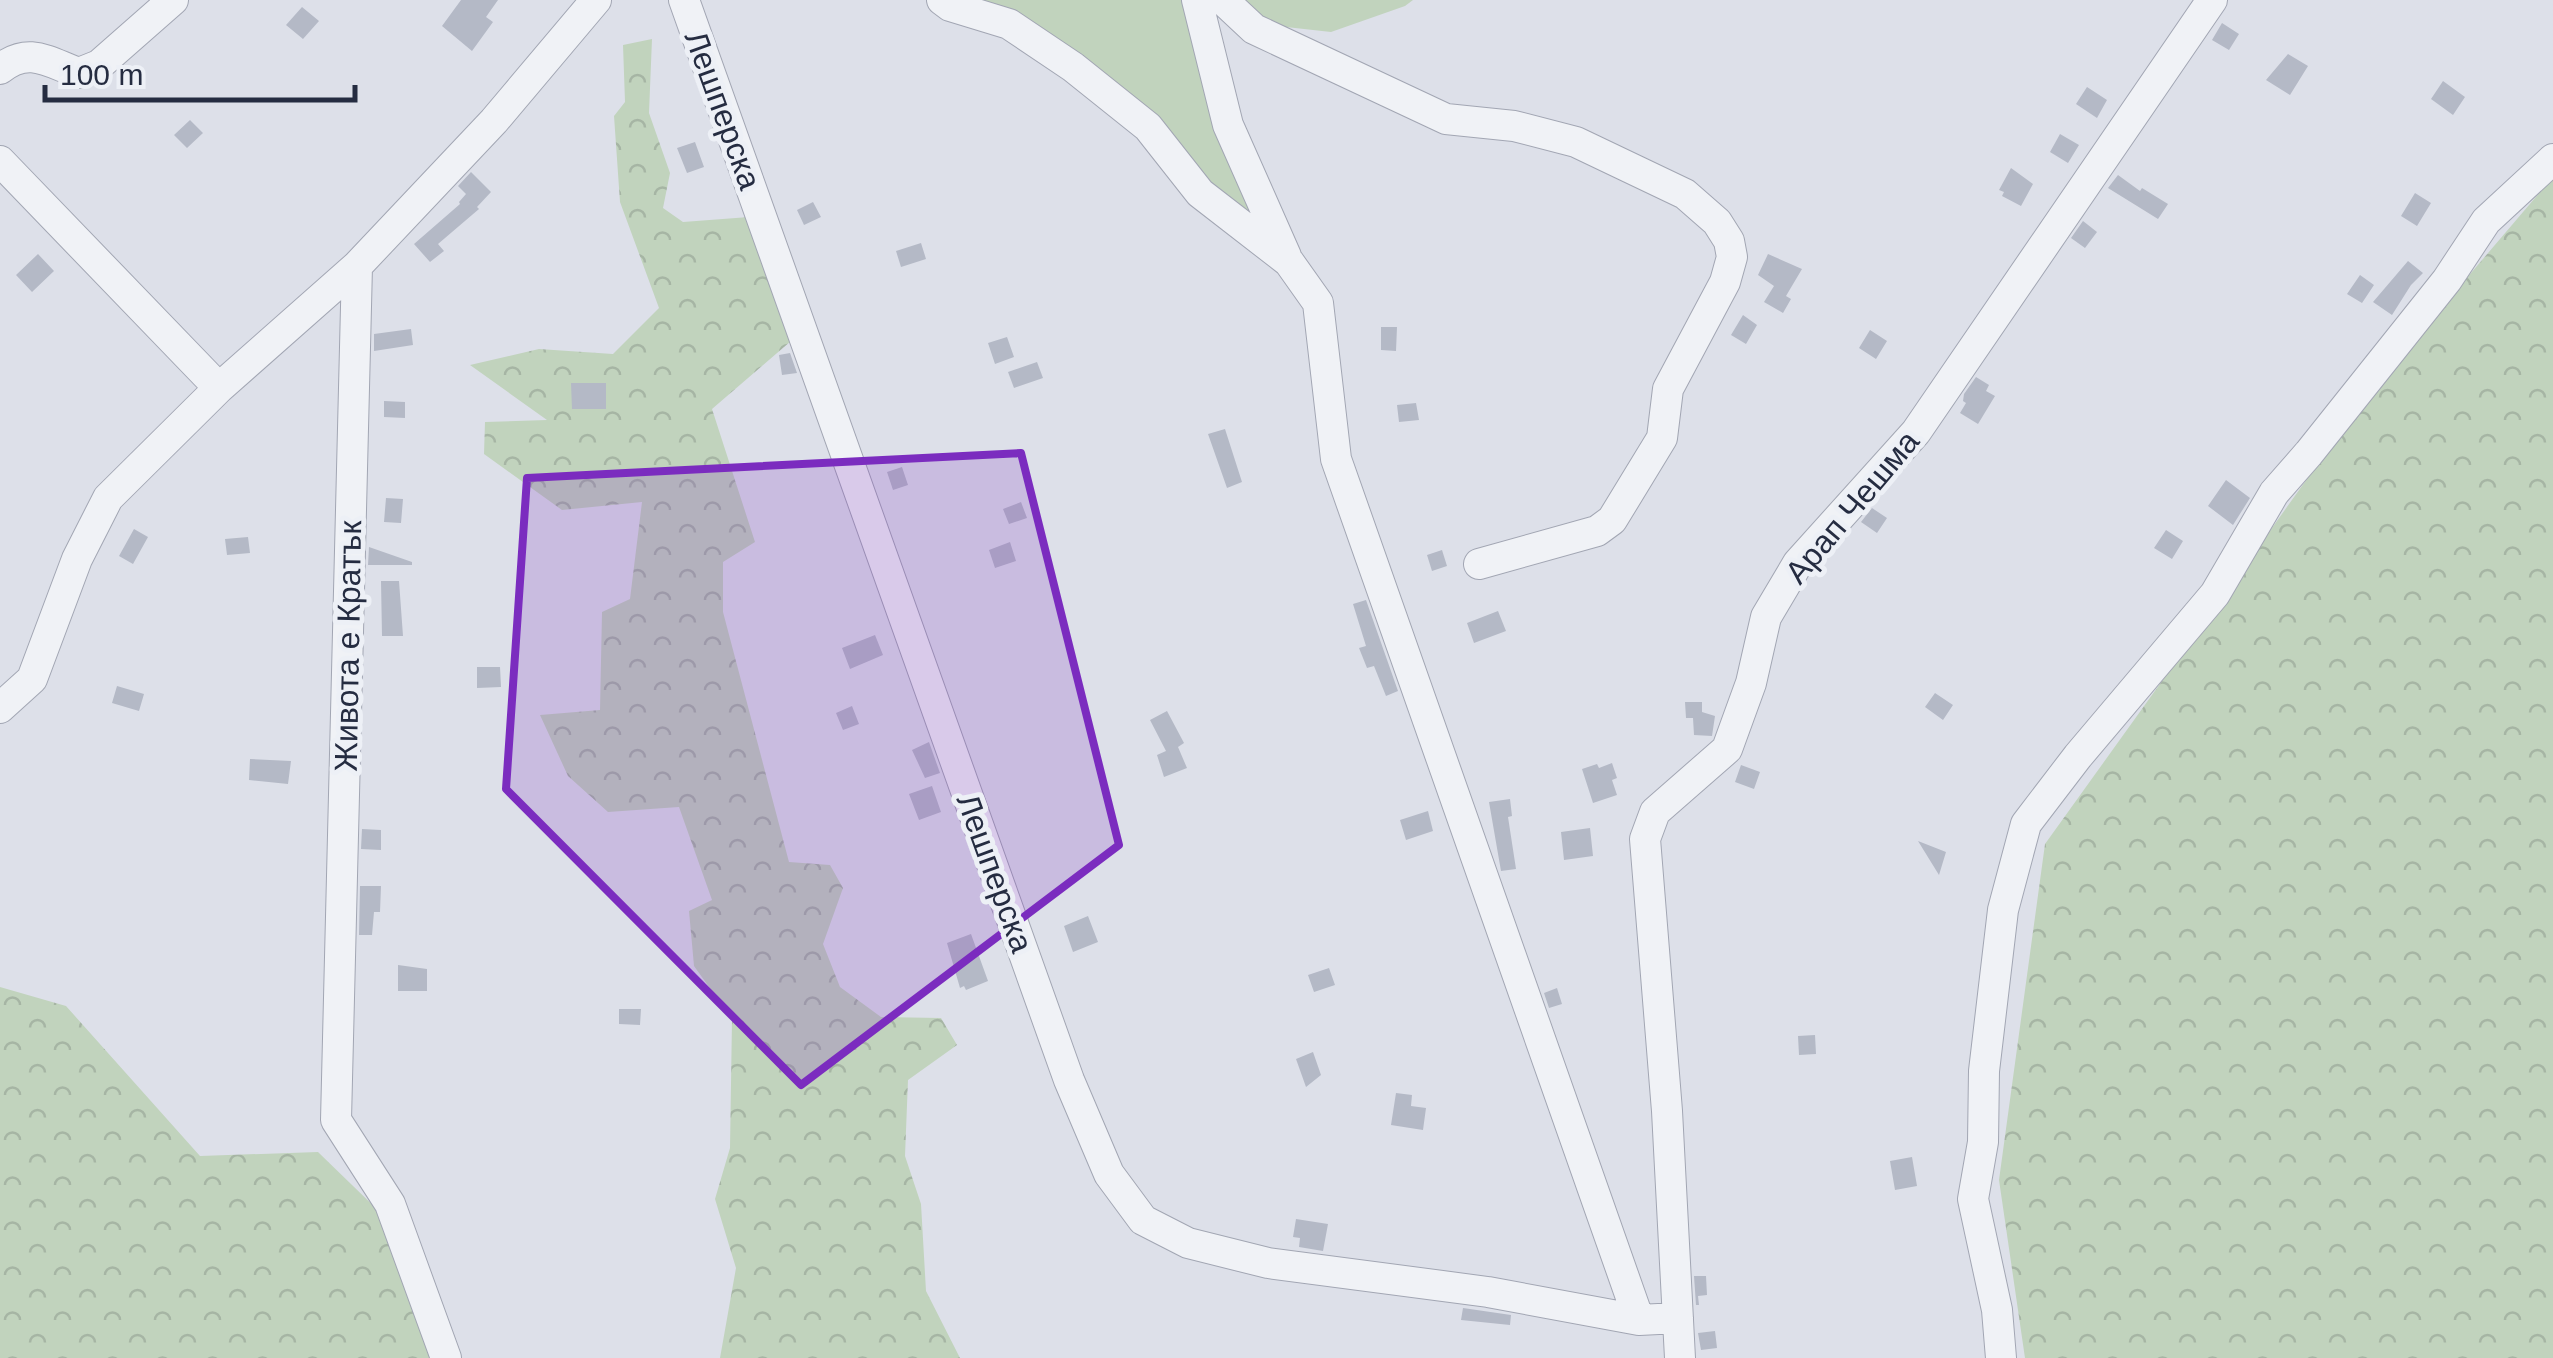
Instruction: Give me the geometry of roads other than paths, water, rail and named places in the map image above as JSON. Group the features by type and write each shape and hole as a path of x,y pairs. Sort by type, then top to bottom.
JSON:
{"street":[{"path":"0,69 13,59 33,56 79,72 99,65 172,0"},
{"path":"0,708 32,679 77,558 108,498 219,388 357,266 494,121 596,0"},
{"name":"Лешперска","path":"684,0 1069,1080 1110,1174 1143,1220 1188,1242 1268,1263 1488,1292 1639,1320 1678,1318"},
{"path":"942,0 1009,24 1074,67 1148,127 1200,193 1289,262"},
{"path":"1196,0 1228,125 1289,262 1318,303 1336,459 1639,1320"},
{"path":"1222,0 1254,29 1446,119 1514,126 1576,142 1630,166 1684,194 1717,222 1729,241 1732,257 1725,282 1668,389 1662,438 1612,520 1597,532 1479,564"},
{"name":"Арап Чешма","path":"1680,1358 1667,1110 1645,839 1655,812 1727,749 1751,683 1766,618 1798,563 1916,432 2212,0"},
{"path":"2001,1358 1997,1310 1974,1199 1983,1142 1984,1071 2003,910 2026,824 2214,594 2274,493 2446,280 2486,222 2553,159"},
{"path":"0,161 219,388"},
{"name":"Живота е Кратък","path":"357,266 336,1120 390,1204 446,1358"}]}
